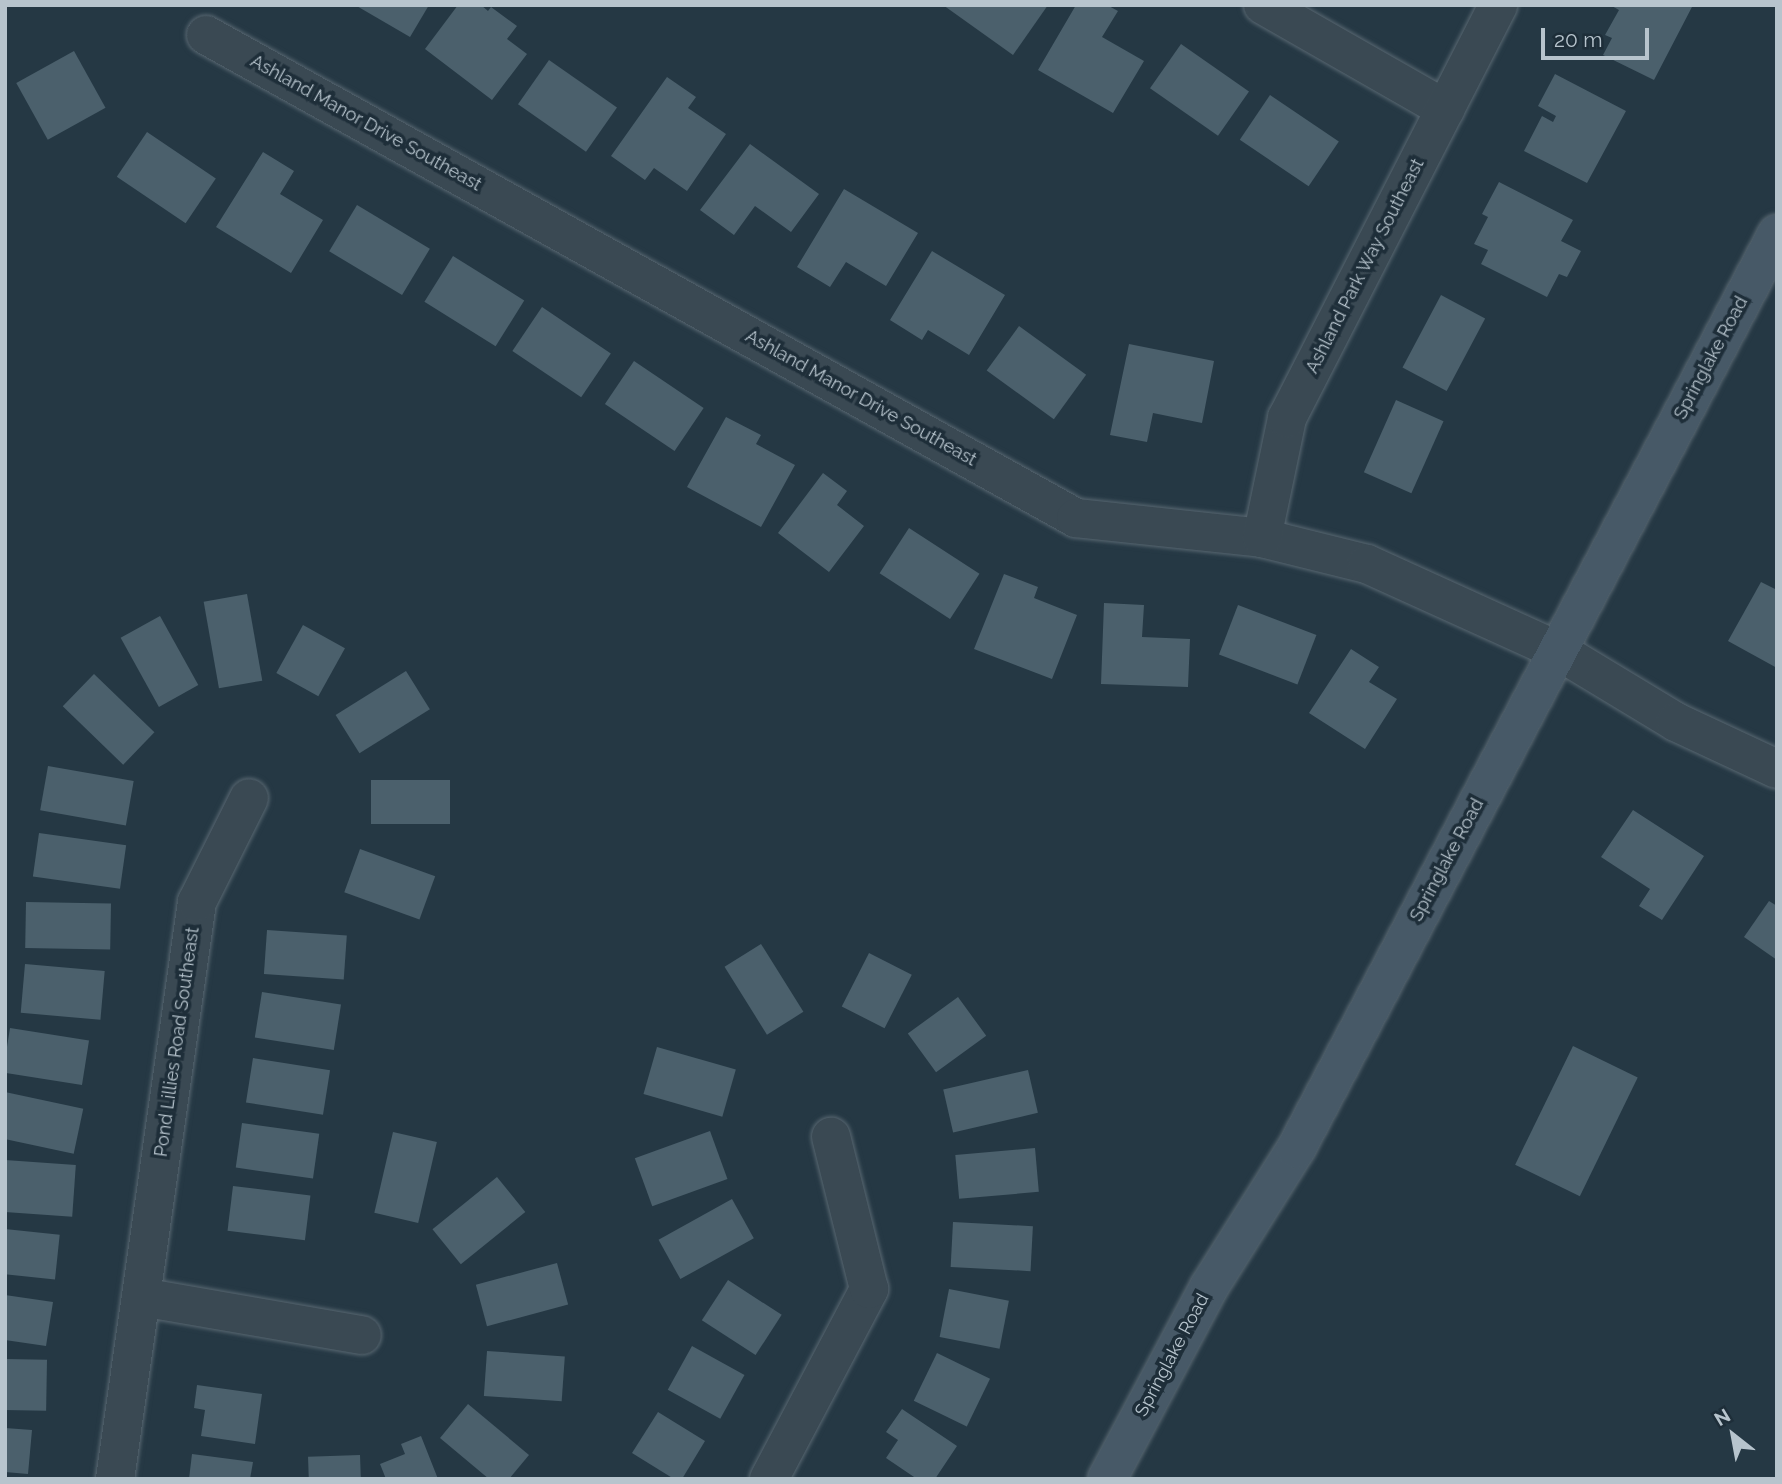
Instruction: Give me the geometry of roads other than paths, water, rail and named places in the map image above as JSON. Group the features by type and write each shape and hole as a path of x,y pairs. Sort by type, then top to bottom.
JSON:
{"street":[{"path":"1263,5 1445,109"},
{"name":"Ashland Park Way Southeast","path":"1262,538 1287,418 1498,5"},
{"name":"Ashland Manor Drive Southeast","path":"206,35 1076,517 1262,538 1367,564 1557,650 1676,722 1777,769"},
{"name":"Springlake Road","path":"1107,1479 1209,1287 1296,1149 1777,234"},
{"name":"Pond Lillies Road Southeast","path":"115,1479 197,902 249,798"},
{"path":"769,1479 869,1289 831,1137"},
{"path":"141,1297 362,1335"}]}
